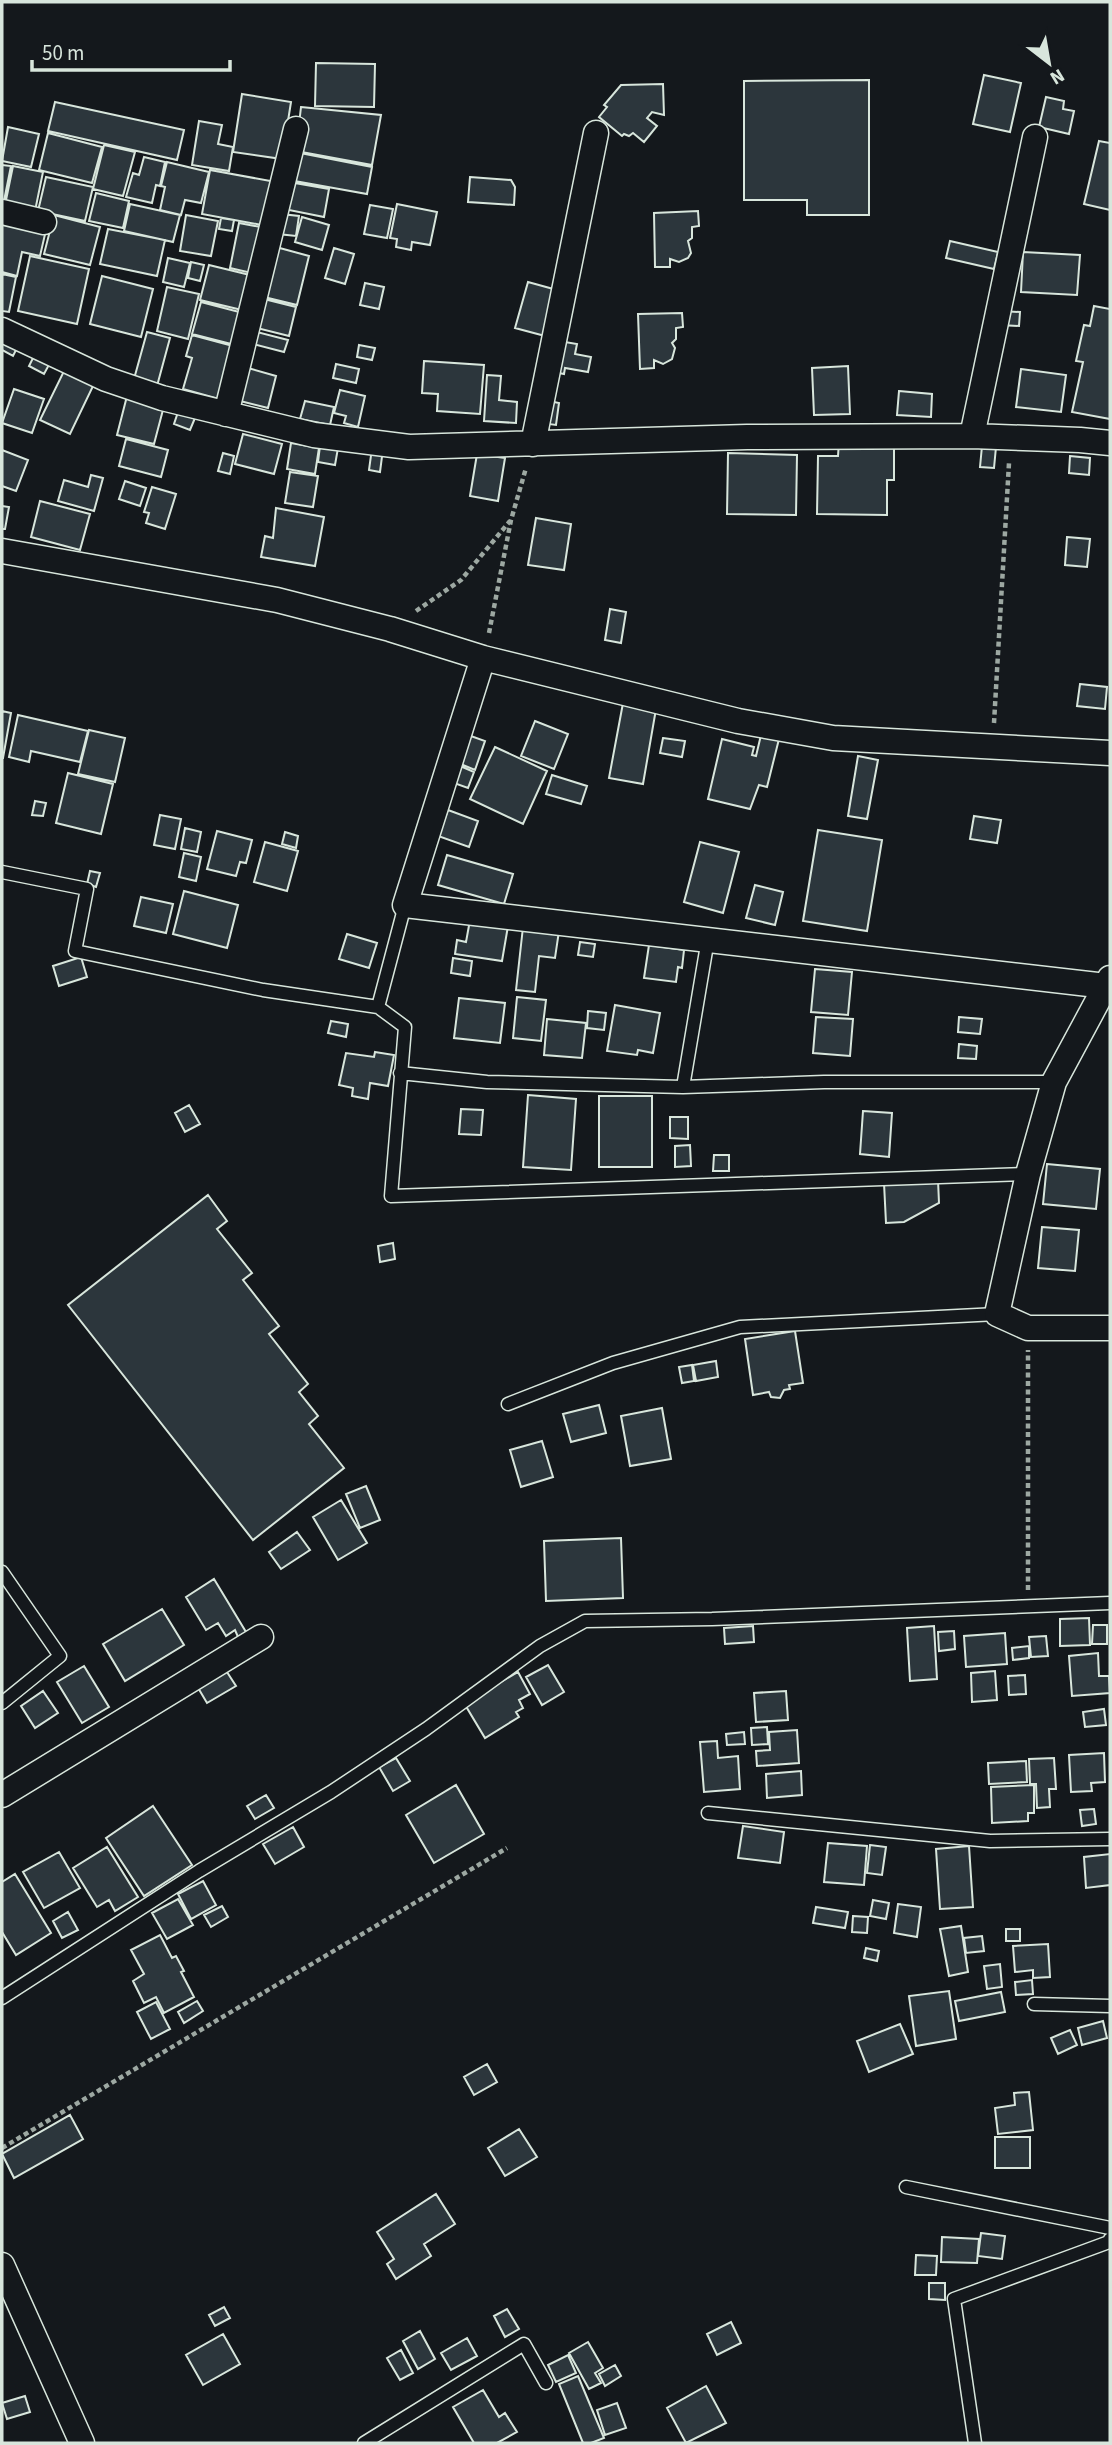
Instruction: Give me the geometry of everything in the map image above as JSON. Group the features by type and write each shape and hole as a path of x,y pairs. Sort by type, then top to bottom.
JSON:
{"street":[{"path":"226,414 296,129"},
{"path":"534,444 597,133"},
{"path":"972,436 1035,137"},
{"path":"2,212 44,222"},
{"path":"2,331 106,379 162,398 314,436 409,447 747,437 972,436 1110,443"},
{"path":"2,551 277,600 390,629 483,658 738,721 833,738 1110,754"},
{"path":"483,658 405,905 1108,982 1054,1082 1028,1174 997,1314 1028,1328 1110,1328"},
{"path":"2,1795 261,1637"},
{"path":"2,2265 82,2443"}],"lane":[{"path":"2,872 87,889 75,951 263,990 378,1007 405,1027 391,1196 1028,1174"},
{"path":"378,1007 405,905"},
{"path":"683,1087 708,939"},
{"path":"400,1073 487,1082 683,1087 824,1082 1054,1082"},
{"path":"508,1404 613,1363 740,1327 997,1314"},
{"path":"2,1572 60,1656 2,1703"},
{"path":"2,1998 199,1871 331,1792 426,1729 540,1646 585,1621 712,1619 1110,1603"},
{"path":"708,1813 990,1842 1110,1839"},
{"path":"1034,2004 1110,2006"},
{"path":"906,2187 1110,2228"},
{"path":"975,2443 954,2299 1109,2242 1110,2239"},
{"path":"364,2443 524,2344 546,2383"}],"path":[{"path":"993,748 1010,437"},
{"path":"483,658 511,520 534,444"},
{"path":"390,629 461,580 511,520"},
{"path":"1028,1328 1028,1605"},
{"path":"2,2148 508,1848"}],"building":[{"path":"316,63 375,64 374,107 315,106"},
{"path":"984,75 1021,83 1010,132 973,124"},
{"path":"869,80 869,215 807,215 807,200 744,200 744,81"},
{"path":"663,84 664,115 652,112 647,118 657,126 644,142 633,133 622,136 599,117 607,107 604,105 621,85"},
{"path":"242,94 291,102 282,159 233,152"},
{"path":"1046,97 1064,101 1063,109 1074,111 1069,134 1039,127"},
{"path":"55,102 184,130 177,160 48,131"},
{"path":"301,107 381,115 372,165 296,151"},
{"path":"199,121 222,125 218,144 233,147 229,171 192,165"},
{"path":"8,127 39,134 31,167 2,161"},
{"path":"48,133 102,147 92,183 39,170"},
{"path":"1099,141 1110,143 1110,210 1084,204"},
{"path":"104,145 135,152 123,196 93,189"},
{"path":"295,152 372,167 367,194 289,180"},
{"path":"144,157 165,162 160,186 156,185 152,203 126,197 133,173 139,175"},
{"path":"167,162 209,172 201,203 185,200 181,215 160,210 165,187 161,186"},
{"path":"2,165 11,166 3,206 2,206"},
{"path":"13,166 43,172 35,211 5,205"},
{"path":"210,170 276,182 267,226 202,214"},
{"path":"46,177 93,187 85,221 38,211"},
{"path":"470,177 511,180 515,187 514,205 468,202"},
{"path":"289,182 329,189 324,217 284,209"},
{"path":"96,193 129,201 123,228 89,221"},
{"path":"130,204 180,215 173,242 124,231"},
{"path":"397,204 437,212 430,245 412,242 411,250 396,247 397,239 390,238"},
{"path":"370,205 393,209 387,238 364,234"},
{"path":"698,211 699,226 692,227 692,238 688,241 691,253 688,258 679,262 670,259 670,267 655,267 654,213"},
{"path":"281,214 299,216 296,236 278,234"},
{"path":"54,215 100,227 90,265 44,254"},
{"path":"186,215 218,221 211,256 180,251"},
{"path":"302,217 329,225 322,250 295,242"},
{"path":"221,218 234,220 232,231 219,229"},
{"path":"2,220 46,230 40,256 22,252 17,276 2,272"},
{"path":"239,223 266,228 256,274 230,268"},
{"path":"108,229 165,240 157,276 100,264"},
{"path":"950,241 998,252 994,269 946,258"},
{"path":"276,247 309,256 297,305 264,297"},
{"path":"334,248 354,254 345,284 325,278"},
{"path":"1023,252 1080,255 1077,295 1021,292"},
{"path":"30,256 89,269 77,324 18,311"},
{"path":"168,258 190,263 184,287 163,282"},
{"path":"191,262 204,265 200,281 188,278"},
{"path":"209,265 254,276 246,311 200,300"},
{"path":"2,274 16,277 9,312 2,311"},
{"path":"102,276 153,289 141,337 90,324"},
{"path":"528,282 557,290 545,336 515,328"},
{"path":"365,283 384,287 379,309 360,305"},
{"path":"167,287 199,294 188,339 157,331"},
{"path":"256,297 296,307 289,336 249,326"},
{"path":"201,302 243,313 235,345 192,334"},
{"path":"1094,306 1110,309 1110,419 1072,412 1083,362 1076,361 1084,325 1090,326"},
{"path":"1001,311 1020,312 1019,326 1000,325"},
{"path":"682,313 683,327 676,328 672,359 663,364 654,360 654,368 640,369 638,314"},
{"path":"249,330 288,340 284,352 245,342"},
{"path":"147,332 170,338 157,386 134,379"},
{"path":"192,335 233,346 219,399 183,389 192,358 186,356"},
{"path":"2,341 19,344 13,356 2,350"},
{"path":"559,341 577,344 575,354 591,357 588,372 565,368 564,374 549,371"},
{"path":"359,345 375,348 372,360 357,357"},
{"path":"35,354 51,361 44,374 29,366"},
{"path":"424,361 484,365 480,414 437,411 438,394 422,393"},
{"path":"336,364 359,369 356,383 333,378"},
{"path":"848,366 850,414 814,415 812,368"},
{"path":"248,368 276,376 268,408 240,401"},
{"path":"65,369 94,384 70,434 40,420"},
{"path":"1021,369 1066,375 1061,412 1016,407"},
{"path":"487,375 501,376 499,400 517,402 516,423 484,421"},
{"path":"14,389 44,399 32,433 2,423"},
{"path":"340,390 365,396 358,427 344,423 346,416 334,413"},
{"path":"899,391 932,394 931,417 897,415"},
{"path":"127,396 164,406 154,444 117,435"},
{"path":"544,400 559,403 556,425 541,423"},
{"path":"305,401 334,407 330,425 300,419"},
{"path":"178,412 195,418 190,430 174,424"},
{"path":"243,434 282,444 274,474 235,464"},
{"path":"126,439 168,450 161,477 119,466"},
{"path":"839,441 894,442 894,480 887,480 887,515 817,514 818,456 838,456"},
{"path":"291,443 319,448 315,474 287,469"},
{"path":"320,446 338,448 335,465 318,462"},
{"path":"982,446 996,447 994,468 980,467"},
{"path":"372,448 383,449 380,472 369,470"},
{"path":"2,450 28,460 16,491 2,486"},
{"path":"223,453 234,456 230,474 218,471"},
{"path":"728,453 797,455 796,515 727,514"},
{"path":"477,454 505,458 498,501 470,496"},
{"path":"1070,456 1090,458 1089,475 1069,473"},
{"path":"290,472 318,476 313,507 285,503"},
{"path":"91,475 103,478 94,511 58,501 64,480 88,487"},
{"path":"125,481 146,488 140,506 119,499"},
{"path":"152,487 176,494 165,529 146,523 149,513 144,512"},
{"path":"40,501 90,514 80,550 31,537"},
{"path":"2,506 9,507 5,529 2,529"},
{"path":"276,508 324,517 315,566 261,557 265,536 273,538"},
{"path":"536,518 571,524 564,570 528,565"},
{"path":"1067,537 1090,539 1087,567 1065,565"},
{"path":"610,609 626,612 621,643 605,640"},
{"path":"1080,684 1107,687 1105,709 1077,706"},
{"path":"623,703 656,709 643,784 609,778"},
{"path":"2,711 11,713 3,758 2,758"},
{"path":"18,715 88,731 80,762 31,751 29,762 9,757"},
{"path":"535,721 568,734 554,769 521,756"},
{"path":"89,730 125,738 115,782 78,774"},
{"path":"468,735 485,741 475,770 458,763"},
{"path":"761,735 779,739 767,787 759,785 750,809 708,799 722,739 754,747 752,755 756,756"},
{"path":"663,738 685,741 682,757 660,753"},
{"path":"495,747 547,771 523,824 470,799"},
{"path":"858,756 878,760 867,819 848,816"},
{"path":"458,765 474,772 468,788 451,782"},
{"path":"68,773 113,784 101,834 56,823"},
{"path":"552,775 587,786 581,804 546,794"},
{"path":"35,801 46,803 43,816 32,815"},
{"path":"448,810 478,821 469,847 438,836"},
{"path":"160,815 181,819 175,849 154,845"},
{"path":"974,816 1001,820 997,843 970,839"},
{"path":"185,828 201,832 197,852 181,849"},
{"path":"818,830 882,840 867,931 803,921"},
{"path":"217,831 252,840 246,863 240,862 236,876 207,869"},
{"path":"285,832 298,836 296,848 282,844"},
{"path":"265,842 298,851 287,891 254,882"},
{"path":"700,842 739,852 723,913 684,902"},
{"path":"184,853 201,857 196,881 179,877"},
{"path":"447,855 513,874 504,904 438,885"},
{"path":"90,871 100,873 96,887 87,884"},
{"path":"755,885 783,892 775,925 746,918"},
{"path":"184,891 238,905 227,948 173,934"},
{"path":"141,897 173,904 166,933 134,926"},
{"path":"470,920 508,926 502,961 455,954 457,940 466,942"},
{"path":"523,927 559,931 555,958 539,956 535,992 516,990"},
{"path":"347,934 377,943 369,968 339,959"},
{"path":"580,942 595,944 593,957 578,955"},
{"path":"649,945 684,950 682,968 678,967 676,982 644,978"},
{"path":"81,957 87,977 59,986 53,966"},
{"path":"453,958 472,961 470,976 451,973"},
{"path":"815,969 852,972 848,1015 811,1012"},
{"path":"517,997 546,1000 541,1041 513,1038"},
{"path":"459,998 505,1003 500,1043 454,1038"},
{"path":"615,1005 660,1013 653,1053 638,1050 637,1055 607,1051"},
{"path":"588,1011 606,1013 604,1030 587,1028"},
{"path":"816,1017 853,1019 850,1056 813,1053"},
{"path":"959,1017 982,1019 980,1034 958,1032"},
{"path":"547,1019 586,1023 582,1058 544,1055"},
{"path":"331,1021 348,1024 346,1037 328,1033"},
{"path":"959,1044 977,1046 976,1059 958,1058"},
{"path":"375,1052 394,1055 388,1086 370,1083 368,1099 352,1096 353,1088 339,1085 346,1053 374,1057"},
{"path":"528,1095 576,1099 571,1170 523,1167"},
{"path":"599,1096 652,1096 652,1167 599,1167"},
{"path":"189,1105 200,1124 185,1132 175,1113"},
{"path":"461,1109 483,1110 481,1135 459,1134"},
{"path":"863,1111 892,1113 889,1157 860,1154"},
{"path":"670,1117 688,1117 688,1139 670,1138"},
{"path":"690,1145 691,1166 675,1167 675,1146"},
{"path":"714,1155 729,1155 729,1171 713,1171"},
{"path":"1047,1164 1100,1169 1096,1209 1043,1204"},
{"path":"938,1180 939,1203 904,1222 886,1223 884,1183"},
{"path":"208,1195 227,1221 217,1229 252,1273 243,1280 279,1326 269,1334 308,1384 299,1392 318,1416 309,1424 344,1468 253,1540 68,1305"},
{"path":"1042,1227 1079,1230 1075,1271 1038,1268"},
{"path":"393,1243 395,1259 380,1262 378,1246"},
{"path":"795,1331 803,1383 789,1385 790,1389 784,1390 780,1398 771,1397 769,1392 753,1395 745,1339"},
{"path":"716,1361 718,1377 696,1381 693,1365"},
{"path":"692,1365 694,1381 682,1383 679,1367"},
{"path":"599,1405 606,1433 571,1442 563,1414"},
{"path":"662,1408 671,1459 630,1466 621,1416"},
{"path":"542,1441 553,1477 521,1487 510,1450"},
{"path":"366,1486 380,1520 360,1528 346,1494"},
{"path":"341,1500 367,1543 338,1560 313,1517"},
{"path":"297,1532 310,1550 281,1569 269,1552"},
{"path":"621,1538 623,1598 546,1601 544,1541"},
{"path":"214,1579 246,1632 238,1637 235,1630 226,1636 218,1623 206,1630 186,1597"},
{"path":"162,1609 184,1645 125,1681 103,1644"},
{"path":"1089,1618 1090,1645 1060,1646 1060,1619"},
{"path":"1093,1625 1107,1625 1107,1644 1092,1644"},
{"path":"753,1626 754,1642 725,1644 724,1628"},
{"path":"934,1626 937,1679 910,1681 907,1628"},
{"path":"954,1631 955,1649 939,1651 938,1632"},
{"path":"1005,1633 1007,1664 966,1667 964,1636"},
{"path":"1046,1636 1048,1656 1031,1657 1029,1637"},
{"path":"1029,1646 1029,1658 1013,1660 1012,1648"},
{"path":"1098,1653 1099,1676 1109,1676 1110,1693 1072,1696 1069,1656"},
{"path":"548,1665 564,1692 542,1705 526,1677"},
{"path":"84,1666 109,1707 82,1723 57,1682"},
{"path":"225,1669 236,1686 207,1703 197,1686"},
{"path":"995,1671 997,1700 972,1702 971,1673"},
{"path":"518,1672 530,1694 519,1700 523,1708 516,1712 519,1717 485,1738 464,1703"},
{"path":"1025,1675 1026,1694 1009,1695 1008,1676"},
{"path":"43,1691 58,1713 35,1728 21,1706"},
{"path":"786,1691 788,1720 756,1722 754,1693"},
{"path":"1104,1709 1106,1725 1085,1727 1083,1712"},
{"path":"767,1727 768,1744 752,1745 751,1728"},
{"path":"797,1730 799,1763 757,1766 756,1751 770,1750 769,1732"},
{"path":"744,1732 745,1744 727,1745 726,1734"},
{"path":"717,1741 718,1758 738,1756 740,1789 704,1792 700,1742"},
{"path":"1104,1753 1105,1782 1091,1783 1092,1791 1071,1792 1069,1755"},
{"path":"396,1758 410,1781 393,1791 379,1767"},
{"path":"1054,1758 1056,1789 1049,1789 1050,1807 1037,1808 1036,1784 1030,1784 1029,1759"},
{"path":"1026,1761 1027,1782 989,1784 988,1763"},
{"path":"801,1771 802,1795 767,1798 766,1774"},
{"path":"456,1785 484,1834 434,1863 406,1815"},
{"path":"1034,1785 1034,1813 1028,1813 1028,1821 992,1823 991,1787"},
{"path":"266,1795 274,1808 255,1819 247,1806"},
{"path":"153,1806 192,1865 144,1896 106,1838"},
{"path":"1094,1809 1096,1824 1082,1826 1080,1810"},
{"path":"743,1826 784,1832 780,1863 738,1858"},
{"path":"293,1827 304,1847 275,1864 263,1844"},
{"path":"828,1843 867,1846 864,1885 824,1882"},
{"path":"870,1845 886,1847 882,1875 867,1873"},
{"path":"969,1846 973,1907 940,1909 936,1849"},
{"path":"107,1847 138,1897 115,1911 109,1900 97,1907 73,1868"},
{"path":"59,1852 80,1888 44,1908 23,1872"},
{"path":"1110,1854 1110,1885 1086,1888 1084,1857"},
{"path":"15,1874 51,1933 16,1955 2,1932 2,1882"},
{"path":"203,1881 216,1905 191,1919 178,1894"},
{"path":"178,1899 193,1925 167,1939 152,1913"},
{"path":"873,1900 889,1903 886,1919 870,1916"},
{"path":"898,1904 921,1907 917,1937 894,1933"},
{"path":"222,1906 228,1917 211,1927 204,1915"},
{"path":"816,1907 848,1912 845,1928 813,1923"},
{"path":"68,1912 78,1930 62,1938 53,1921"},
{"path":"853,1916 868,1917 867,1933 852,1932"},
{"path":"961,1926 968,1972 949,1976 940,1929"},
{"path":"1006,1929 1020,1929 1020,1941 1006,1941"},
{"path":"160,1935 172,1958 176,1956 194,1997 164,2013 156,1997 144,2003 133,1981 144,1974 131,1950"},
{"path":"982,1936 984,1951 966,1953 964,1938"},
{"path":"1048,1944 1050,1977 1033,1978 1033,1970 1015,1972 1013,1946"},
{"path":"866,1948 879,1951 877,1961 864,1958"},
{"path":"1000,1964 1002,1987 987,1989 984,1966"},
{"path":"1032,1980 1033,1994 1016,1995 1015,1982"},
{"path":"949,1991 956,2039 916,2046 909,1996"},
{"path":"1001,1992 1005,2012 959,2021 955,2001"},
{"path":"197,2001 203,2011 184,2023 178,2012"},
{"path":"156,2002 170,2029 151,2039 137,2012"},
{"path":"1103,2021 1107,2038 1082,2045 1078,2028"},
{"path":"900,2024 913,2054 869,2072 857,2041"},
{"path":"1070,2030 1077,2045 1058,2054 1051,2038"},
{"path":"487,2064 497,2082 474,2095 464,2077"},
{"path":"1029,2092 1033,2130 998,2134 995,2108 1015,2105 1014,2093"},
{"path":"70,2115 83,2139 14,2178 2,2154"},
{"path":"519,2129 537,2157 505,2176 488,2148"},
{"path":"995,2137 1030,2137 1030,2168 995,2168"},
{"path":"436,2194 455,2224 424,2244 431,2256 396,2279 387,2264 394,2259 377,2232"},
{"path":"981,2233 1005,2236 1002,2259 978,2256"},
{"path":"942,2237 979,2239 977,2263 941,2262"},
{"path":"916,2255 937,2256 936,2275 915,2275"},
{"path":"929,2283 945,2283 945,2300 929,2299"},
{"path":"224,2307 230,2318 215,2326 209,2315"},
{"path":"507,2309 519,2329 505,2337 494,2316"},
{"path":"731,2322 741,2343 717,2355 707,2334"},
{"path":"420,2331 435,2359 418,2369 403,2341"},
{"path":"223,2334 240,2364 203,2385 186,2355"},
{"path":"467,2338 477,2356 451,2370 441,2353"},
{"path":"588,2342 603,2368 595,2373 601,2383 589,2389 569,2353"},
{"path":"401,2350 413,2373 400,2380 387,2358"},
{"path":"568,2355 576,2373 556,2382 548,2365"},
{"path":"615,2365 621,2376 605,2386 599,2374"},
{"path":"578,2376 604,2438 591,2443 583,2443 559,2384"},
{"path":"706,2386 726,2423 686,2443 667,2408"},
{"path":"483,2390 499,2417 505,2413 517,2432 497,2443 474,2443 453,2407"},
{"path":"25,2396 30,2412 7,2419 2,2403"},
{"path":"617,2403 626,2428 605,2435 597,2410"}]}
